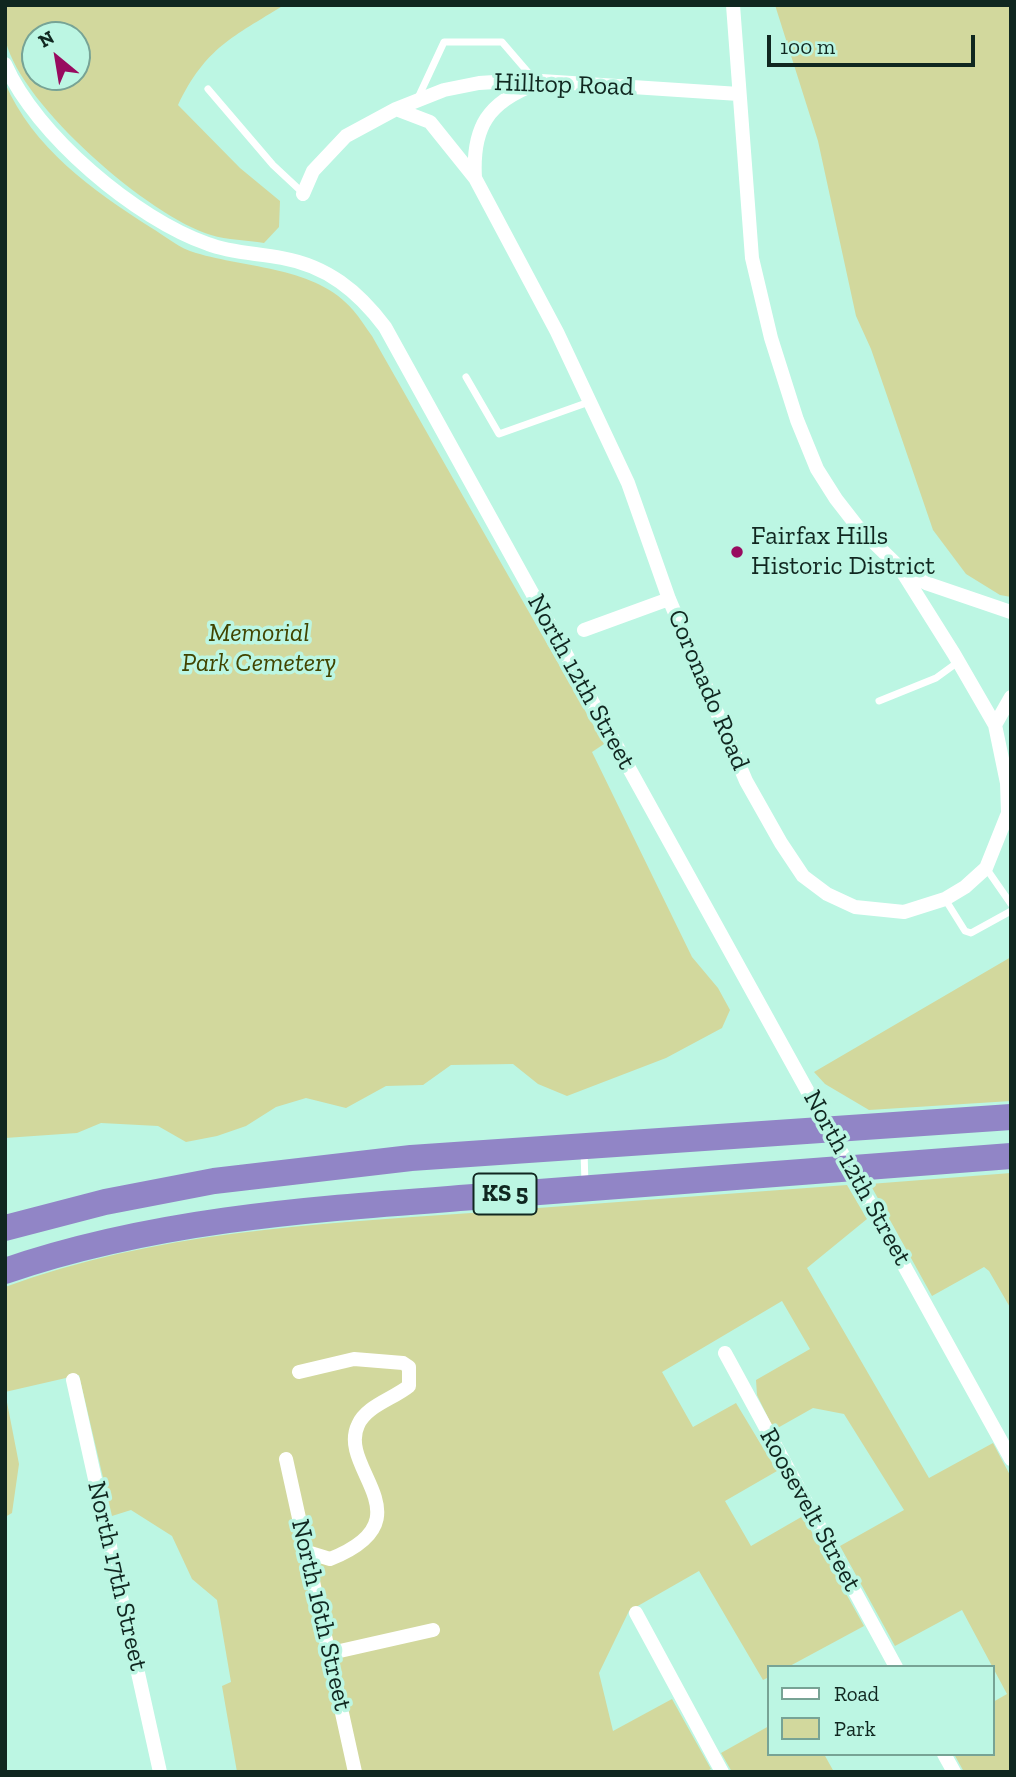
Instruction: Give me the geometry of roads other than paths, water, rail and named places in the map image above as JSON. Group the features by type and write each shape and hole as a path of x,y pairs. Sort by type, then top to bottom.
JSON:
{"highway":[{"name":"KS 5","path":"5,1228 105,1202 214,1181 411,1158 1011,1117"},
{"name":"KS 5","path":"5,1270 62,1251 166,1229 289,1211 1011,1156"}],"street":[{"path":"733,5 752,258 771,338 797,420 817,469 857,526 900,568 926,583 1011,612"},
{"name":"North 12th Street","path":"5,64 27,101 61,144 83,165 174,232 212,246 311,265 337,278 365,300 385,327 1011,1459"},
{"name":"Hilltop Road","path":"303,194 313,171 346,136 417,100 479,83 539,81 739,94"},
{"name":"Coronado Road","path":"475,178 475,148 479,131 491,111 509,95 539,81"},
{"name":"Coronado Road","path":"396,109 430,122 475,178 557,332 628,483 669,599 746,781 803,876 827,894 855,907 904,912 945,899 965,887 986,868 1008,813 1007,783 995,725 900,568"},
{"path":"584,630 669,599"},
{"path":"995,725 1011,697"},
{"name":"Roosevelt Street","path":"724,1353 895,1665"},
{"path":"299,1372 354,1359 403,1363 409,1367 411,1376 409,1386 365,1414 355,1432 358,1451 376,1505 371,1532 361,1545 330,1559 307,1552"},
{"name":"North 17th Street","path":"73,1380 160,1772"},
{"name":"North 16th Street","path":"286,1459 331,1653 355,1772"},
{"path":"636,1613 722,1772"},
{"path":"331,1653 433,1630"},
{"path":"945,1756 954,1772"}],"lane":[{"path":"417,100 444,41 502,41 539,81"},
{"path":"208,89 273,165 303,194"},
{"path":"466,377 499,434 590,402"},
{"path":"879,701 936,678 958,662"},
{"path":"986,868 1011,904"},
{"path":"945,899 965,931 971,933 1011,911"},
{"path":"584,1146 585,1188"}],"place":[{"name":"Fairfax Hills Historic District","path":"737,552"}],"park label":[{"name":"Memorial Park Cemetery","path":"259,649"}]}
